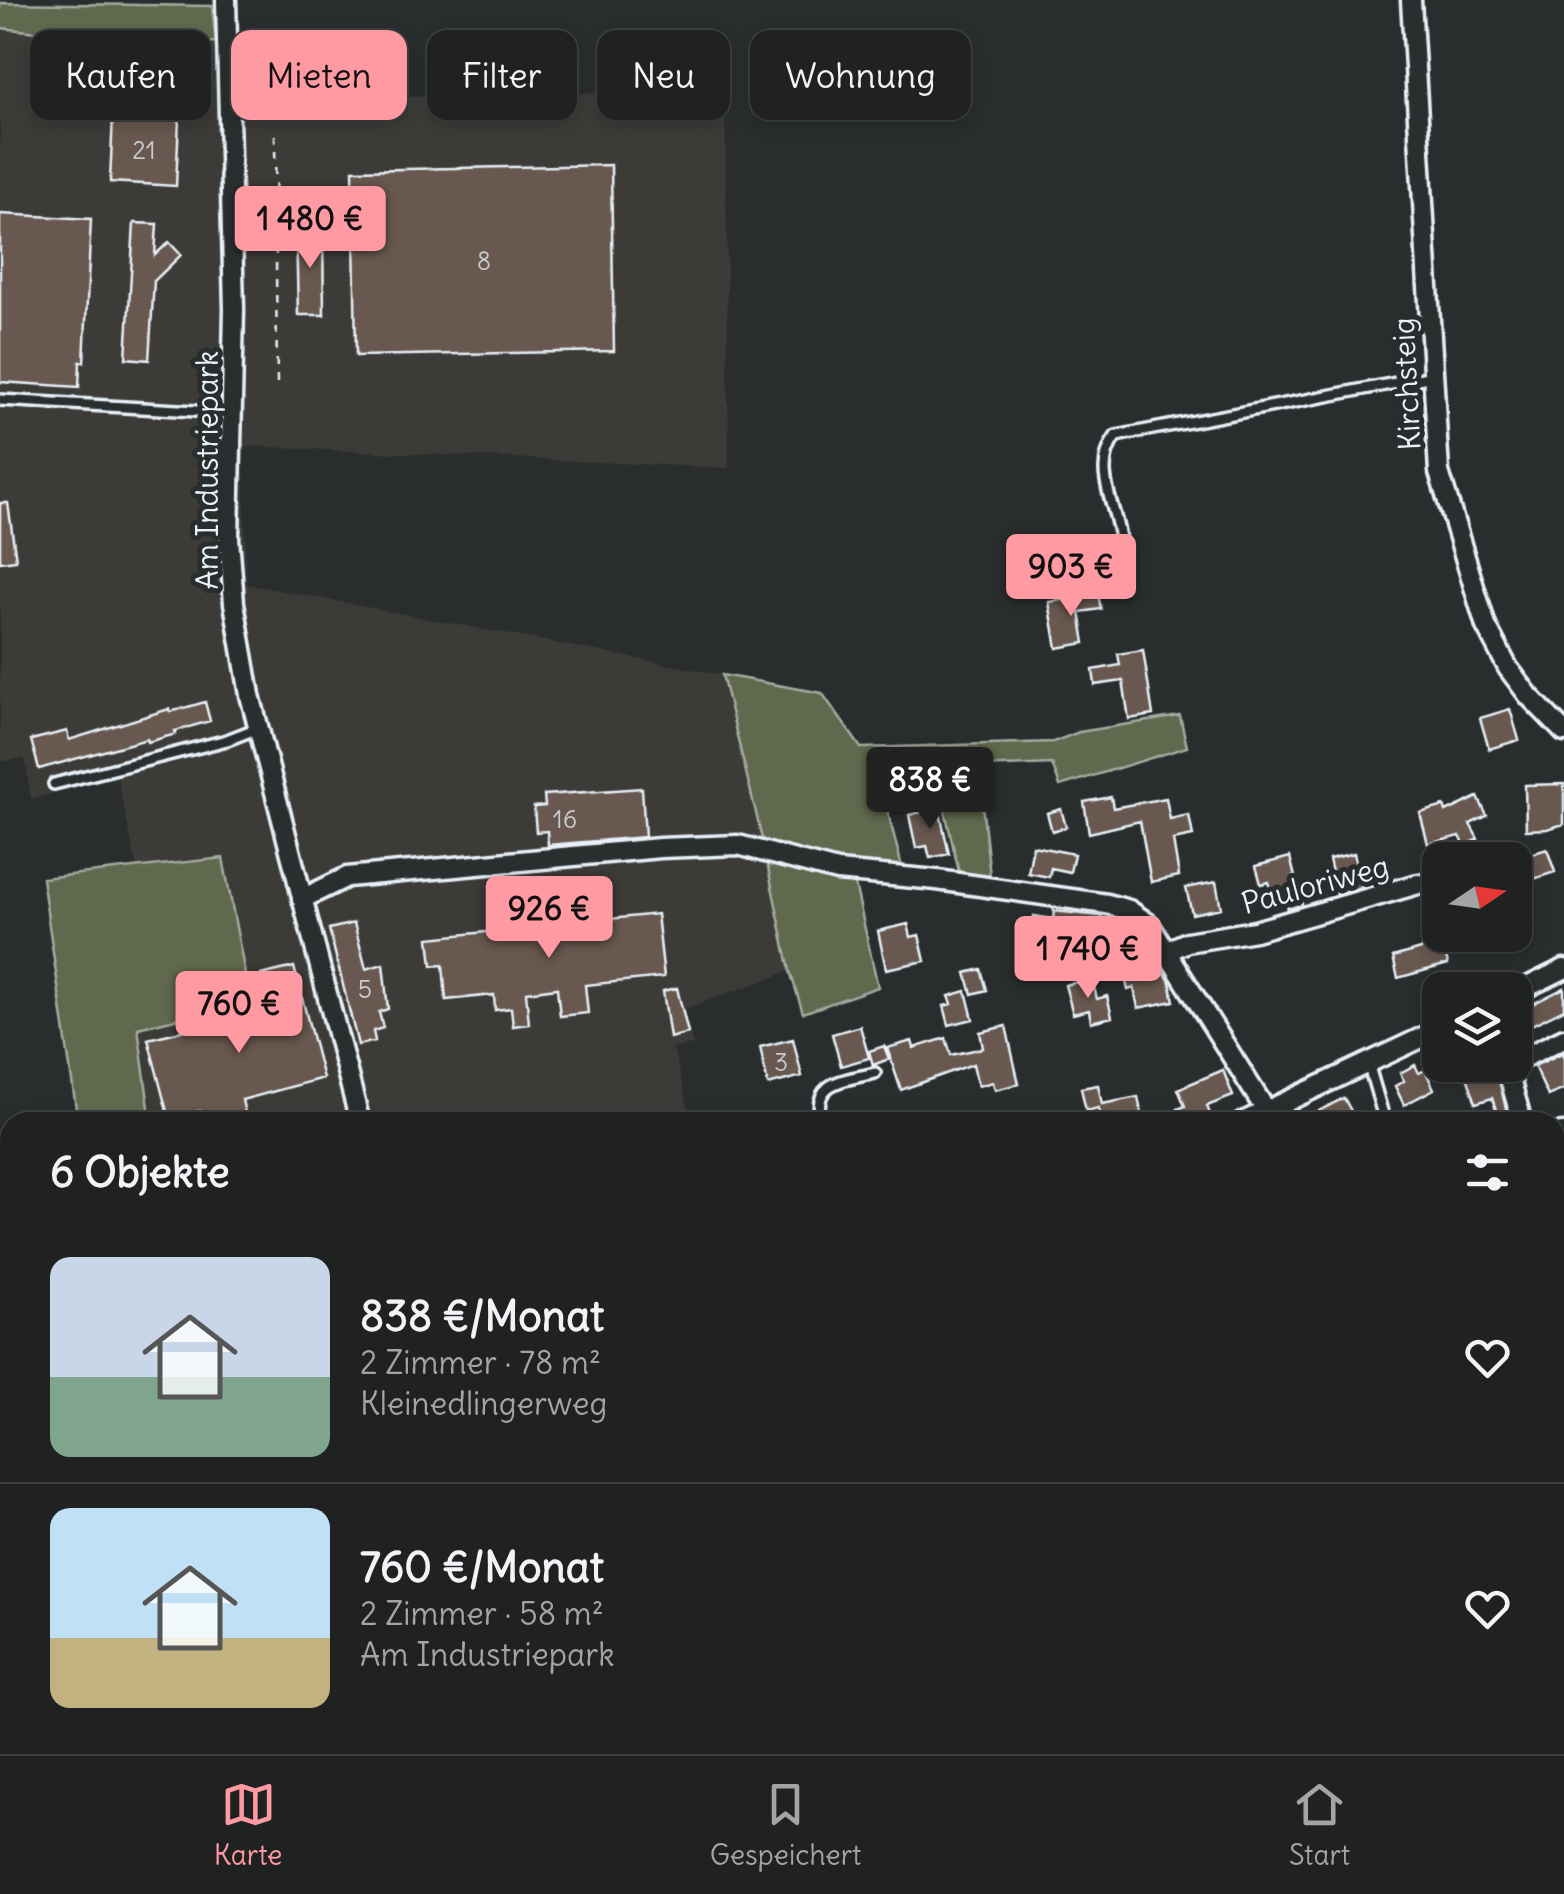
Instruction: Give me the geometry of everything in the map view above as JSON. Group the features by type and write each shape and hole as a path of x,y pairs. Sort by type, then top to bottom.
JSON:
{"street":[{"name":"Am Industriepark","path":"226,0 234,308 230,538 234,603 258,728 357,1112"},
{"name":"Kirchsteig","path":"1411,0 1438,472 1486,626 1518,682 1564,732"},
{"path":"302,899 347,877 660,848 738,845 837,871 936,880 1107,904 1140,916 1168,951 1267,1112 1422,1038"},
{"name":"Pauloriweg","path":"1168,951 1187,942 1254,931 1418,884"},
{"path":"1532,985 1564,969"},
{"path":"1532,1054 1564,1038"},
{"path":"1510,1082 1519,1112"}],"lane":[{"path":"1115,588 1122,546 1104,472 1104,452 1116,436 1434,376"},
{"path":"0,400 232,414"},
{"path":"54,784 227,740 258,728"},
{"path":"1368,1063 1382,1112"},
{"path":"818,1112 820,1095 828,1085 875,1072"}],"path":[{"path":"275,135 277,388"}],"shaded area":[{"path":"7,28 30,30 30,120 211,120 211,43 231,42 231,120 407,120 407,96 427,96 427,120 577,120 577,93 597,93 597,120 725,120 729,468 244,446 246,584 722,675 790,971 684,1009 693,1045 673,1048 689,1112 150,1112 138,1028 223,858 137,868 117,777 31,799 25,758 0,762 0,34"}],"green space":[{"path":"0,3 212,6 216,42 211,42 211,30 0,28"},
{"path":"722,675 822,693 861,748 1053,742 1079,732 1180,716 1187,747 1060,786 1052,764 978,767 991,885 961,881 934,763 876,765 903,871 850,862 878,987 803,1013"},
{"path":"223,858 250,1001 138,1028 150,1112 77,1112 42,878"}],"building":[{"path":"113,120 179,120 176,186 110,182"},
{"path":"611,165 614,351 356,356 353,170"},
{"path":"0,214 91,219 84,362 80,362 79,387 0,382"},
{"path":"134,223 157,224 155,255 169,242 181,255 154,281 149,360 126,358"},
{"path":"323,227 324,315 298,315 296,228"},
{"path":"0,503 8,503 16,560 0,562"},
{"path":"1098,594 1101,609 1080,612 1085,643 1057,648 1049,602"},
{"path":"1143,650 1153,715 1129,719 1123,681 1095,685 1093,670 1120,665 1118,654"},
{"path":"205,702 210,721 148,742 147,739 39,769 31,740 67,731 69,740"},
{"path":"1510,709 1519,740 1489,749 1480,718"},
{"path":"1564,784 1564,824 1526,830 1525,785"},
{"path":"642,788 645,837 548,845 547,831 536,832 534,807 545,806 544,795"},
{"path":"1111,797 1113,808 1166,798 1170,819 1189,815 1193,836 1173,840 1179,876 1151,882 1140,821 1089,833 1084,802"},
{"path":"1478,797 1487,816 1470,824 1478,839 1463,842 1460,836 1427,842 1420,813 1444,806 1446,812"},
{"path":"939,808 949,854 930,858 927,846 916,848 909,815"},
{"path":"1061,809 1066,827 1052,831 1047,813"},
{"path":"1033,846 1074,854 1070,872 1051,868 1049,877 1028,873"},
{"path":"1547,849 1555,872 1532,879 1532,854"},
{"path":"1354,853 1362,887 1337,894 1329,859"},
{"path":"1290,857 1302,905 1288,909 1283,891 1272,893 1269,882 1261,884 1256,866"},
{"path":"1216,882 1221,908 1192,914 1186,888"},
{"path":"1054,911 1101,916 1105,926 1083,933 1067,931 1064,952 1029,946 1034,916 1053,919"},
{"path":"657,914 664,977 585,985 588,1013 560,1016 557,988 526,992 529,1024 513,1026 511,1008 495,1010 494,995 446,1000 443,965 432,966 429,938"},
{"path":"354,923 366,969 383,964 388,1009 379,1012 383,1028 373,1031 375,1041 358,1045 329,929"},
{"path":"908,924 911,937 919,935 925,961 886,969 878,931"},
{"path":"1422,949 1422,952 1459,952 1446,956 1448,964 1398,978 1393,957"},
{"path":"294,967 323,1078 242,1100 245,1112 167,1112 148,1039 269,1010 261,975"},
{"path":"1159,967 1170,982 1174,1001 1138,1008 1134,988 1128,990 1124,974"},
{"path":"981,969 987,990 972,994 966,973"},
{"path":"1092,979 1097,999 1107,996 1112,1017 1091,1022 1089,1010 1073,1014 1065,985"},
{"path":"677,988 688,1033 670,1038 663,991"},
{"path":"1564,988 1564,1009 1532,1025 1532,1004"},
{"path":"966,991 973,1019 949,1025 944,1006 952,1004 949,996"},
{"path":"860,1026 869,1058 841,1066 832,1034"},
{"path":"1006,1026 1019,1084 995,1090 993,1082 978,1086 973,1064 901,1090 887,1048 912,1041 914,1048 946,1038 951,1055 983,1048 980,1032"},
{"path":"793,1039 802,1076 768,1085 760,1047"},
{"path":"884,1046 889,1059 873,1065 869,1051"},
{"path":"1564,1052 1564,1089 1548,1096 1534,1066"},
{"path":"1415,1065 1419,1073 1422,1072 1422,1082 1431,1082 1434,1089 1404,1105 1395,1086 1404,1081 1400,1073"},
{"path":"1223,1070 1233,1096 1207,1106 1209,1112 1179,1112 1185,1106 1178,1089"},
{"path":"1469,1082 1500,1082 1507,1112 1497,1112 1492,1098 1476,1103"},
{"path":"1098,1085 1102,1104 1138,1097 1141,1112 1099,1112 1098,1108 1086,1111 1081,1088"},
{"path":"1344,1098 1352,1112 1317,1112"}]}
